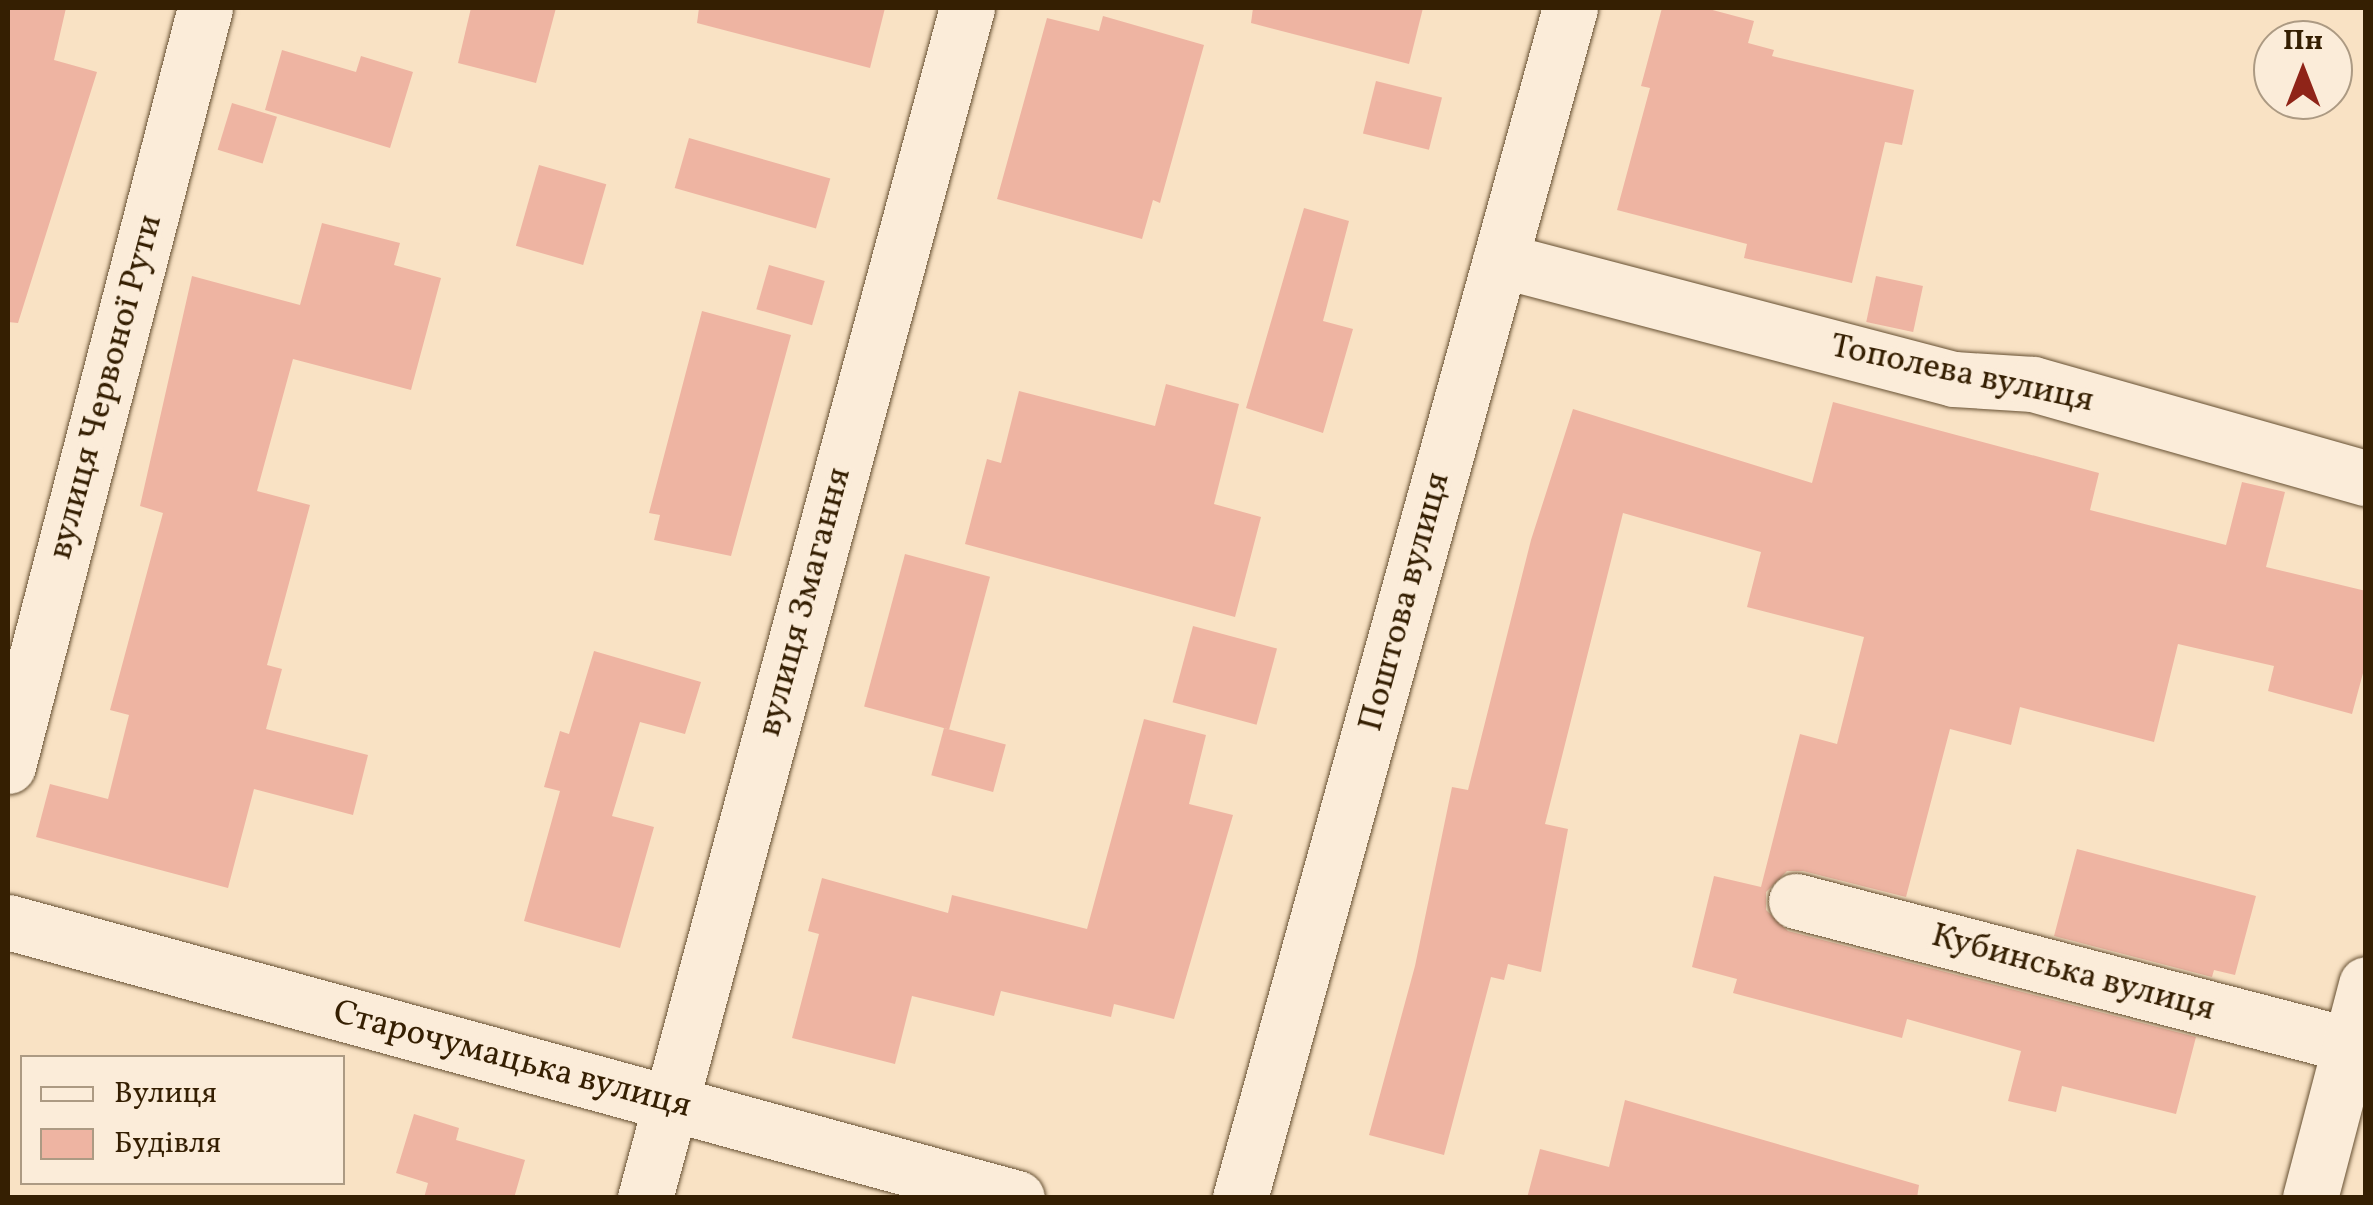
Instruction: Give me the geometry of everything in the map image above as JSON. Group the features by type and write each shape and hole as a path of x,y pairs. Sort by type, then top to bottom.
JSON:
{"street":[{"name":"вулиця Червоної Рути","path":"8,766 205,8"},
{"name":"вулиця Змагання","path":"645,1198 967,8"},
{"name":"Поштова вулиця","path":"1240,1198 1570,8"},
{"name":"Тополева вулиця","path":"1500,260 1954,379 2033,384 2366,478"},
{"name":"Кубинська вулиця","path":"1796,901 2350,1045"},
{"name":"Старочумацька вулиця","path":"8,922 1017,1198"},
{"path":"2310,1198 2366,984"}],"building":[{"path":"8,8 66,8 54,60 97,72 18,323 8,322"},
{"path":"471,8 556,8 536,83 458,63"},
{"path":"699,8 885,8 870,68 697,23"},
{"path":"1253,8 1423,8 1409,64 1251,23"},
{"path":"1662,8 1705,8 1754,21 1748,43 1774,50 1772,56 1914,90 1902,145 1885,142 1852,283 1744,258 1747,244 1617,210 1650,88 1641,86"},
{"path":"1103,16 1204,45 1160,203 1153,200 1142,239 997,199 1047,18 1099,31"},
{"path":"282,50 356,72 361,56 413,72 390,148 265,110"},
{"path":"1376,81 1442,97 1429,150 1363,133"},
{"path":"232,103 277,117 263,164 218,150"},
{"path":"689,138 830,179 816,229 675,188"},
{"path":"539,165 606,184 583,265 516,246"},
{"path":"1304,208 1349,221 1323,321 1353,329 1323,433 1246,408"},
{"path":"322,223 400,243 394,265 441,278 411,390 293,359 257,491 310,505 267,665 282,669 266,729 368,755 353,815 254,789 228,888 36,837 50,784 108,799 129,715 110,710 163,513 140,506 192,276 300,305"},
{"path":"769,265 825,281 812,325 756,309"},
{"path":"1876,276 1923,286 1913,332 1866,322"},
{"path":"702,311 791,335 731,556 654,540 660,515 649,513"},
{"path":"1166,384 1239,404 1214,504 1261,517 1235,617 965,544 987,459 1001,463 1019,391 1155,426"},
{"path":"1833,402 2099,473 2090,510 2226,545 2242,482 2285,492 2266,567 2366,591 2366,662 2352,714 2268,691 2274,666 2178,644 2154,742 2020,707 2011,745 1950,729 1906,897 1803,871 1787,871 1766,892 1766,910 1788,931 2196,1037 2176,1114 2062,1086 2056,1112 2008,1101 2021,1051 1907,1019 1902,1038 1733,993 1737,979 1692,967 1714,876 1761,887 1800,734 1837,744 1864,637 1747,607 1761,552 1623,513 1545,824 1568,829 1541,972 1508,964 1504,980 1491,977 1444,1155 1369,1135 1415,966 1452,787 1468,790 1531,540 1573,409 1812,483"},
{"path":"905,554 990,577 949,729 864,707"},
{"path":"1193,626 1277,649 1257,725 1173,702"},
{"path":"594,651 701,682 685,734 640,722 612,816 654,827 620,948 524,921 560,791 544,787 560,731 569,734"},
{"path":"1144,719 1206,735 1189,804 1233,815 1174,1019 1114,1004 1111,1017 1001,991 994,1016 912,996 895,1064 792,1038 819,934 808,931 822,878 948,913 952,895 1087,929"},
{"path":"944,728 1006,745 993,792 931,775"},
{"path":"2077,849 2256,896 2235,975 2214,970 2212,977 2054,936"},
{"path":"1625,1100 1919,1185 1917,1198 1527,1198 1540,1149 1609,1167"},
{"path":"414,1114 459,1128 456,1140 525,1160 514,1198 424,1198 428,1183 396,1173"}]}
